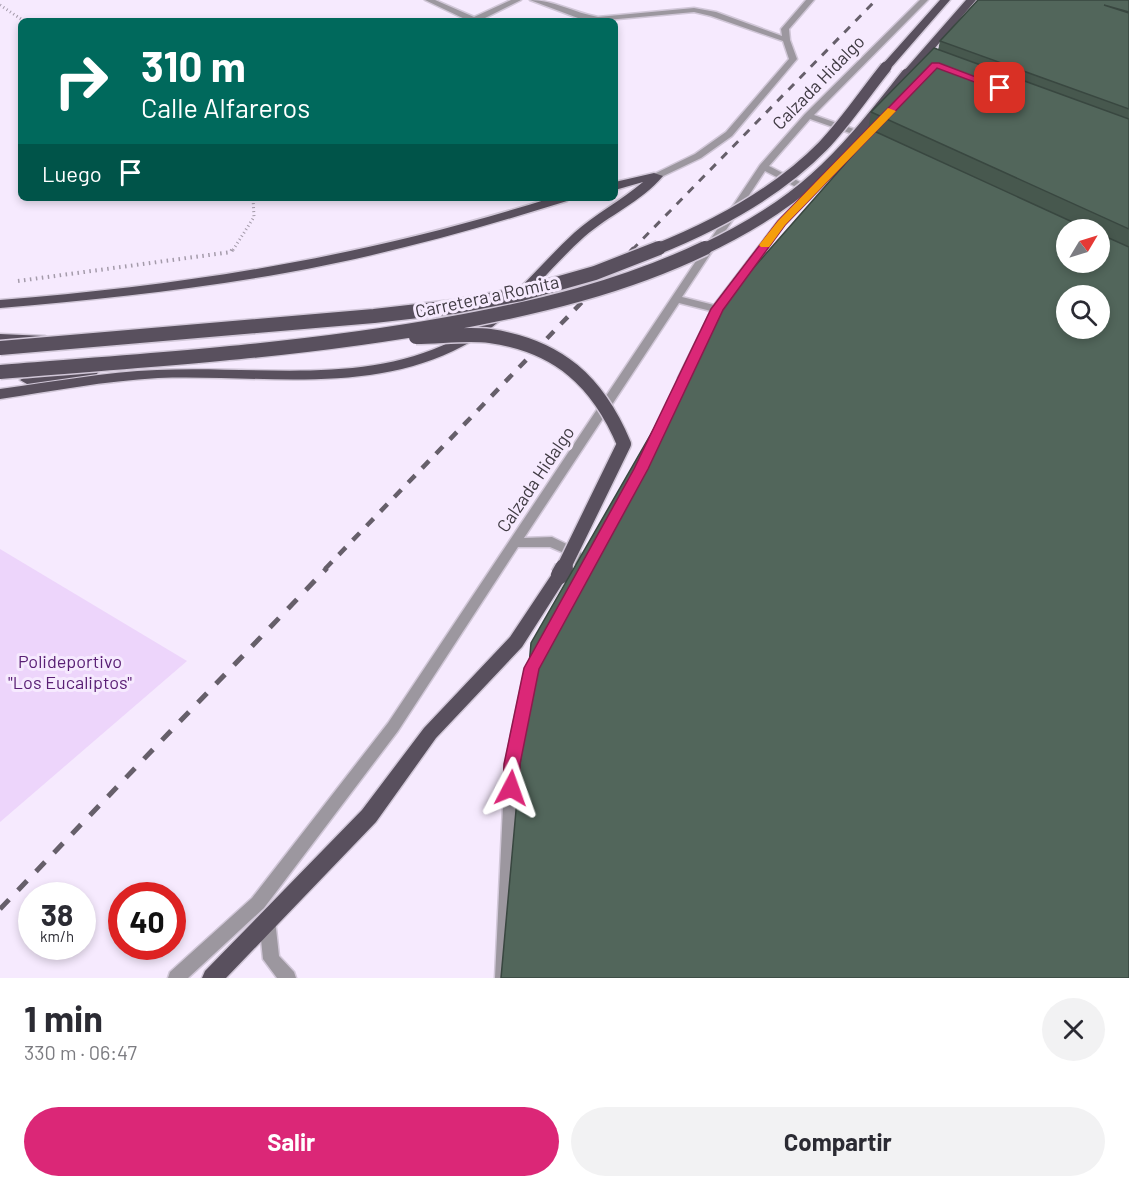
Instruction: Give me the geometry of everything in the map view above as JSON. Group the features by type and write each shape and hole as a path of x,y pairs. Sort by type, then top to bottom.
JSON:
{"main road":[{"name":"Carretera a Romita","path":"0,348 375,316 453,307 521,294 595,273 662,247 725,217 778,185 823,146 886,67 945,0"},
{"name":"Carretera a Romita","path":"0,372 178,358 365,338 525,308 597,291 660,268 751,223 799,191 826,168 849,146 971,0"},
{"path":"618,185 657,176"},
{"path":"0,394 154,374 211,372 319,374 380,369 431,357 458,344 503,314 580,234 627,202 657,176"},
{"path":"0,304 158,289 278,272 431,239 553,201"},
{"path":"212,978 369,816 430,733 516,642 560,575 624,444 613,418 596,395 577,373 551,353 490,336 365,338"},
{"path":"0,338 69,342"},
{"path":"0,384 178,358"}],"street":[{"path":"429,0 468,18"},
{"path":"480,18 517,0"},
{"path":"534,0 592,18"},
{"name":"Calzada Hidalgo","path":"176,978 258,903 393,727 763,167 808,116 924,0"},
{"path":"657,176 698,156 729,134 793,59 786,40 785,29 808,1"},
{"path":"607,18 676,10 704,12 786,40"},
{"path":"677,394 717,309 782,223 814,190 872,139 906,96"},
{"path":"808,116 872,139"},
{"path":"763,167 814,190"},
{"path":"676,299 717,309"},
{"path":"514,543 552,542 575,553 585,570"},
{"path":"503,978 512,764 532,668"},
{"path":"267,920 271,959 288,978"}],"path":[{"path":"0,5 20,18"},
{"path":"12,282 231,252 254,217 253,201"}],"green space":[{"name":"Polideportivo \"Los Eucaliptos\"","path":"0,549 187,661 0,822"}],"building":[{"path":"978,0 1129,0 1129,12 1104,5 1129,13 1129,109 940,41"},
{"path":"934,48 1129,119 1129,229 1110,219 871,112"},
{"path":"874,131 1066,219 1056,219 1056,273 1110,273 1110,238 1129,247 1129,978 501,978 531,643 733,291"}],"railway":[{"path":"632,250 876,0"},
{"path":"325,569 634,248"},
{"path":"0,909 327,568"}],"slow traffic":[{"path":"765,245 782,223 891,111"}],"route":[{"path":"511,788 512,764 532,668 641,469 717,309 782,223 935,64 1000,88"}]}
